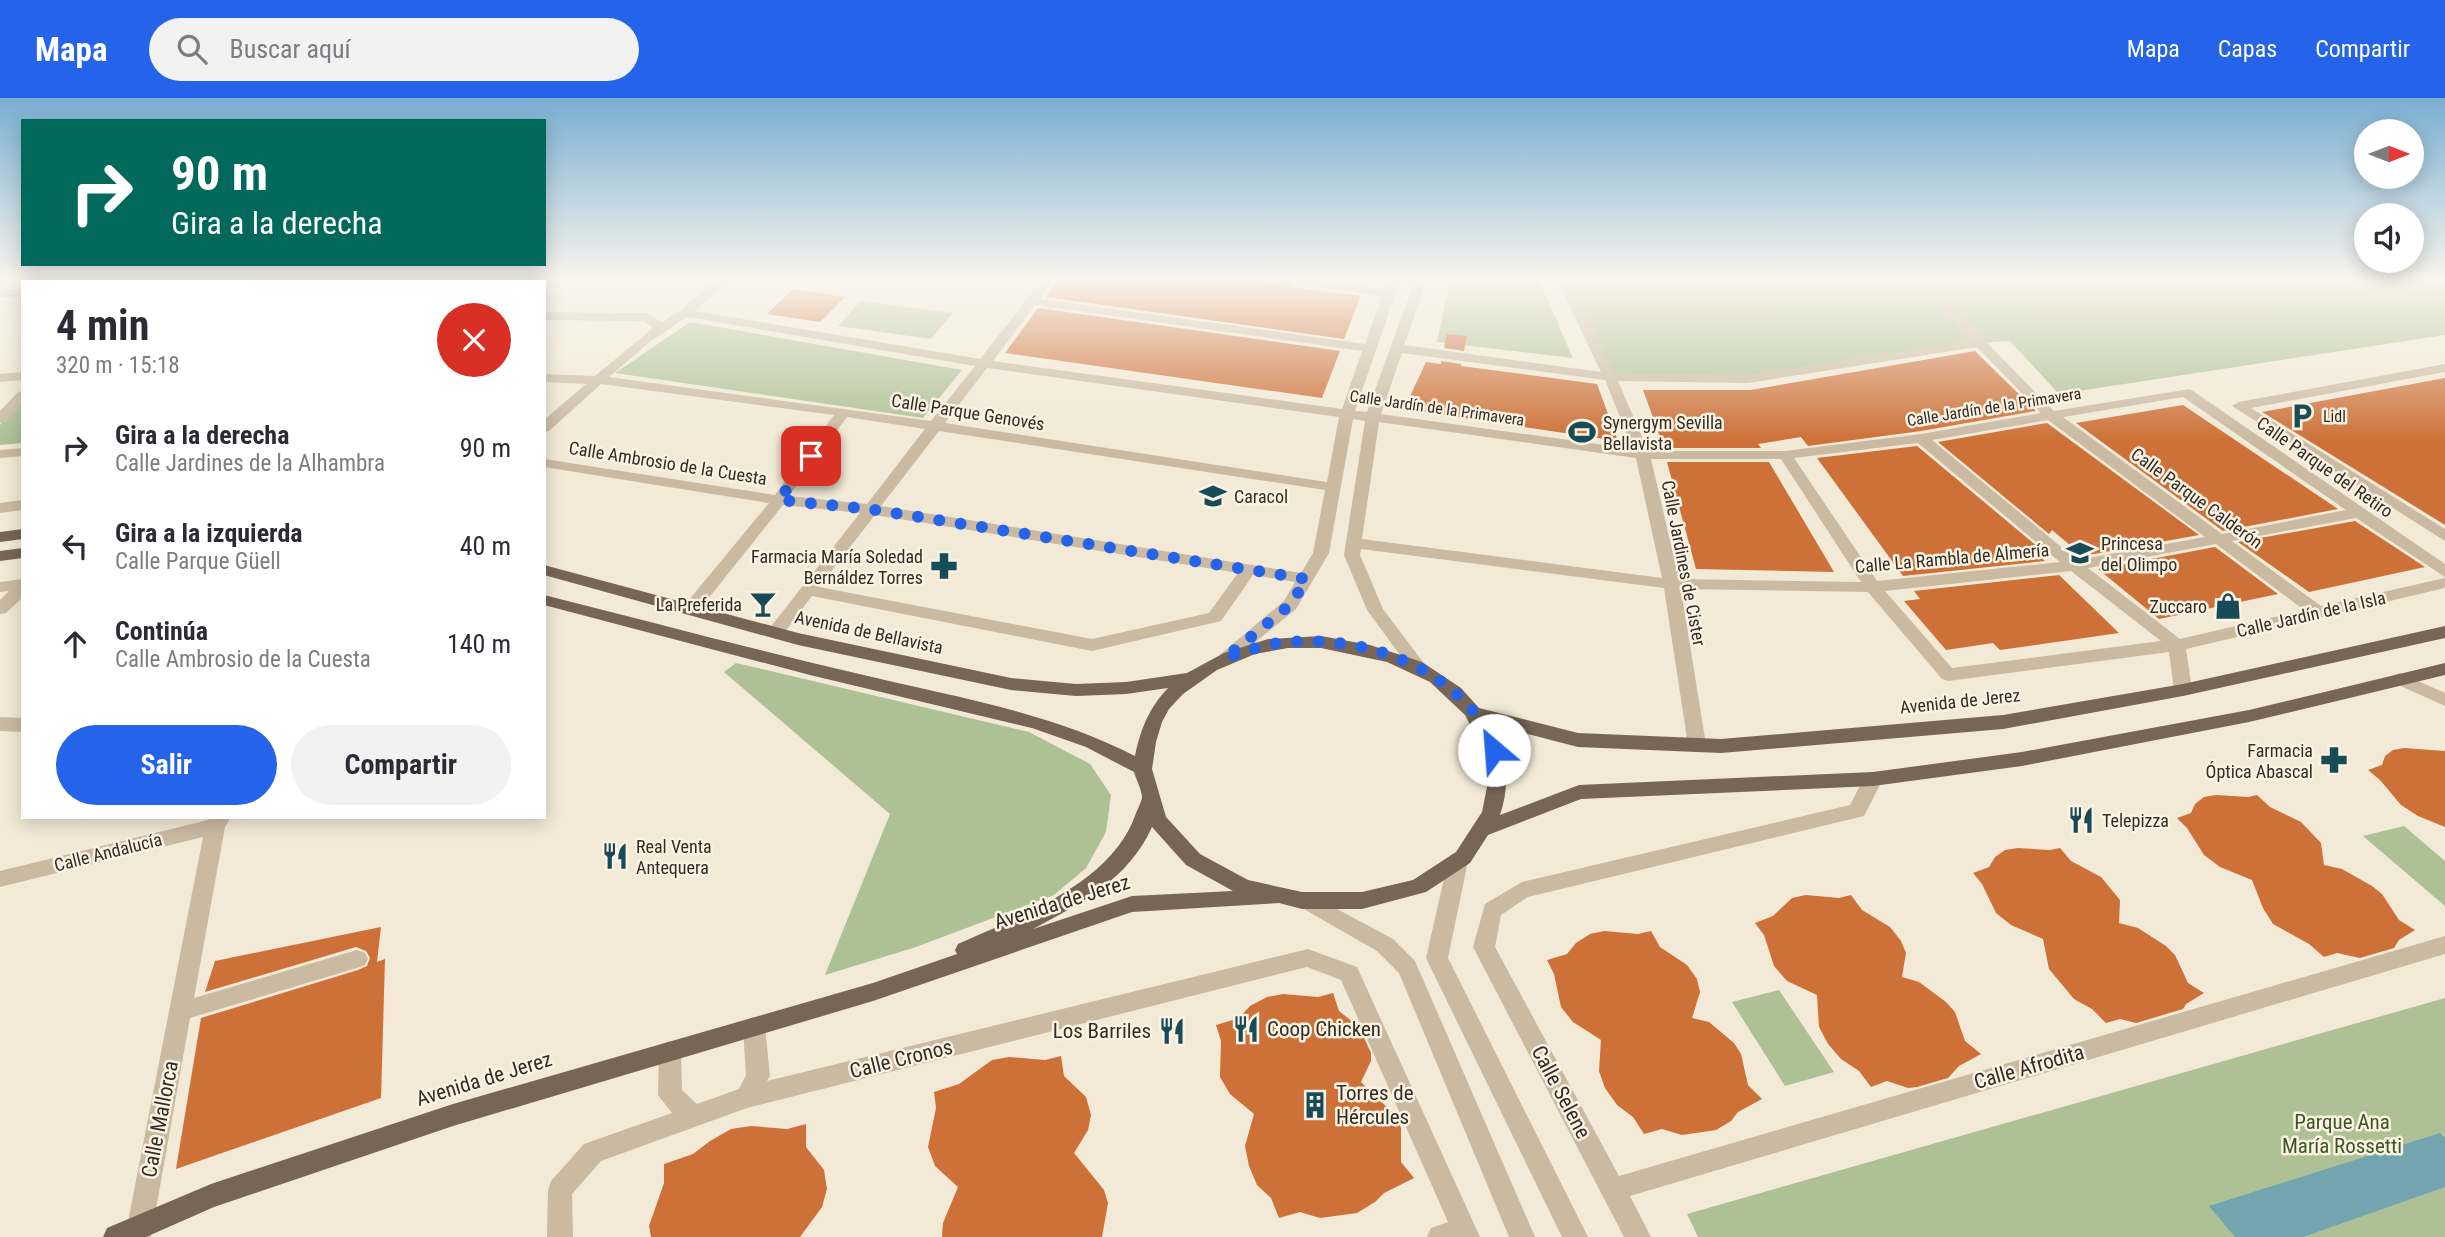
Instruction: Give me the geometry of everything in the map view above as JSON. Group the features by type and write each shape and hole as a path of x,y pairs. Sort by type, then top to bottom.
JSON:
{"main road":[{"path":"0,537 21,534"},
{"path":"0,556 21,553"},
{"name":"Avenida de Bellavista","path":"546,571 775,633 1011,684 1076,690 1126,688 1191,678"},
{"path":"546,601 810,669 1035,722 1093,742 1143,768"},
{"name":"Avenida de Jerez","path":"1476,714 1578,740 1721,746 2003,722 2183,690 2445,632"},
{"path":"1321,642 1371,649 1418,666 1450,687 1476,714 1494,750 1499,789 1486,828 1458,861 1434,878 1404,892 1369,901 1310,902 1273,897 1231,882 1195,860 1168,837 1150,801 1143,768 1149,734 1165,704 1191,678 1225,658 1271,645 1321,642"},
{"path":"1486,828 1579,792 1874,779 2022,759 2249,716 2445,669"},
{"name":"Avenida de Jerez","path":"873,992 1027,922 1094,885 1141,829 1150,801"},
{"name":"Avenida de Jerez","path":"116,1237 139,1232 211,1196 453,1115 873,992 1132,904 1273,897"}],"street":[{"path":"546,426 654,333"},
{"name":"Calle Jardín de la Primavera","path":"805,333 982,363 1643,455 1786,455 1921,438 2185,393"},
{"path":"775,633 1006,333"},
{"path":"1262,333 1369,348"},
{"path":"1225,658 1290,605 1321,553 1347,413 1375,333"},
{"path":"1404,333 1373,416 1352,555 1375,610 1418,666"},
{"name":"Calle Jardines de Cister","path":"1589,333 1643,455 1672,584 1697,745"},
{"name":"Calle Parque Calderón","path":"1971,333 2052,416 2318,612"},
{"path":"1399,348 1432,355 1610,377 1748,379 1981,343"},
{"path":"2445,368 2239,406 2445,536"},
{"path":"0,378 21,376"},
{"name":"Calle Parque Genovés","path":"546,378 598,380 843,412 1332,487"},
{"name":"Calle Parque del Retiro","path":"2185,393 2445,572"},
{"path":"0,419 21,397"},
{"path":"690,610 779,500 843,412"},
{"path":"1921,438 2074,566 2178,645 2183,690"},
{"path":"0,454 21,452"},
{"path":"1786,455 1872,587"},
{"name":"Calle Ambrosio de la Cuesta","path":"546,463 779,500 869,509 1307,579"},
{"path":"0,508 21,505"},
{"name":"Calle La Rambla de Almería","path":"1354,543 1672,584 1872,587 2074,566 2357,513"},
{"name":"Avenida de Bellavista","path":"807,590 1092,645 1215,617 1248,571"},
{"name":"Calle Jardín de la Isla","path":"1872,587 1948,675 2178,645 2445,583"},
{"path":"0,587 21,585"},
{"path":"0,609 21,587"},
{"path":"2400,679 2445,700"},
{"path":"0,724 21,725"},
{"name":"Calle Selene","path":"1638,1237 1484,947 1492,910 1522,890 1857,811 1874,779"},
{"name":"Calle Andalucía","path":"0,879 218,822"},
{"name":"Calle Mallorca","path":"139,1232 218,822"},
{"path":"1458,861 1452,900 1440,934 1437,958 1575,1237"},
{"path":"1310,902 1385,945 1407,967 1522,1237"},
{"name":"Calle Afrodita","path":"1614,1189 2445,945"},
{"name":"Calle Cronos","path":"560,1237 560,1190 593,1152 747,1097 1308,958 1349,974 1457,1235"},
{"path":"181,1011 357,959"},
{"path":"747,1097 758,1076 754,1027"},
{"path":"670,1051 670,1095 694,1117"}],"green space":[{"path":"674,333 753,333 962,370 923,418 615,373"},
{"path":"889,333 936,333 931,339"},
{"path":"1439,333 1562,333 1573,358 1437,342"},
{"path":"1589,333 2445,333 2059,394 2010,341 1981,343 1748,379 1610,377"},
{"path":"21,401 21,443 0,445 0,425"},
{"path":"736,663 1029,732 1090,764 1111,795 1106,832 1086,868 1054,895 916,947 825,975 890,814 724,672"},
{"path":"2404,826 2445,861 2445,906 2363,836"},
{"path":"1779,990 1834,1072 1785,1086 1732,1002"},
{"name":"Parque Ana María Rossetti","path":"2445,998 2445,1237 1698,1237 1687,1214"}],"water":[{"path":"2440,1133 2445,1138 2445,1187 2303,1237 2235,1237 2209,1206"}],"building":[{"path":"1020,333 1215,333 1340,351 1322,398 1005,353"},
{"path":"1303,333 1346,333 1344,339"},
{"path":"1447,334 1467,336 1464,351 1444,348"},
{"path":"1975,351 2036,411 1921,431 1808,446 1801,437 1758,444 1761,448 1664,448 1643,390 1751,390"},
{"path":"1441,361 1597,384 1618,441 1404,409 1426,362 1441,364"},
{"path":"2445,378 2445,525 2262,412"},
{"path":"2183,405 2338,509 2223,531 2076,423"},
{"path":"2047,423 2199,535 2083,556 2052,530 2049,534 1938,442"},
{"path":"1917,446 2038,547 2034,551 2045,561 1903,576 1817,458"},
{"path":"1667,462 1769,462 1834,572 1696,569"},
{"path":"2355,521 2425,567 2309,592 2238,542"},
{"path":"2215,547 2278,594 2159,619 2098,569"},
{"path":"2059,575 2119,633 2000,650 1993,643 1946,650 1904,601 1920,599 1914,591"},
{"path":"2404,748 2445,751 2445,827 2418,816 2401,805 2368,770 2382,765 2385,756 2393,750"},
{"path":"2257,795 2270,807 2301,822 2321,843 2324,865 2342,869 2372,886 2382,894 2399,920 2415,930 2399,940 2394,948 2360,958 2337,953 2324,957 2309,944 2273,924 2263,908 2252,880 2220,867 2204,855 2187,828 2177,818 2191,813 2195,804 2204,797"},
{"path":"2060,848 2071,861 2101,877 2120,900 2119,923 2138,928 2166,946 2175,955 2188,983 2204,993 2186,1004 2183,1009 2136,1023 2120,1019 2106,1023 2092,1009 2074,999 2049,969 2043,939 2011,925 1996,913 1982,884 1973,873 1989,867 1995,857 2005,850"},
{"path":"1806,895 1839,898 1851,895 1862,910 1890,927 1906,953 1902,977 1919,982 1946,1002 1955,1012 1965,1041 1981,1054 1959,1066 1948,1078 1917,1087 1908,1088 1887,1081 1871,1087 1859,1071 1841,1059 1828,1044 1819,1027 1817,995 1787,981 1774,966 1764,935 1755,923 1773,916 1792,898"},
{"path":"381,927 377,962 385,959 381,1098 176,1169 201,1018 358,970 367,966 370,958 366,951 356,947 205,992 215,961"},
{"path":"1604,931 1638,934 1651,931 1660,947 1687,965 1697,979 1700,992 1692,1018 1709,1022 1734,1043 1741,1054 1748,1085 1762,1099 1738,1112 1731,1121 1716,1130 1682,1135 1662,1129 1644,1134 1633,1117 1617,1105 1605,1088 1599,1071 1601,1040 1573,1022 1561,1007 1554,974 1547,960 1567,954 1576,943 1590,934"},
{"name":"Torres de Hércules","path":"1333,993 1339,1011 1359,1027 1371,1053 1371,1061 1361,1082 1396,1116 1401,1128 1401,1162 1414,1178 1384,1193 1357,1213 1320,1218 1300,1212 1279,1218 1271,1198 1257,1185 1249,1166 1245,1146 1254,1114 1230,1094 1220,1077 1221,1041 1216,1025 1239,1018 1250,1006 1267,997 1283,994 1318,997"},
{"path":"1061,1056 1064,1076 1086,1097 1091,1115 1088,1130 1074,1153 1104,1190 1108,1203 1102,1237 942,1237 943,1223 958,1187 935,1166 928,1147 936,1108 934,1092 959,1084 992,1060 1009,1057 1045,1060"},
{"path":"806,1124 806,1147 824,1170 827,1189 822,1207 800,1237 651,1237 649,1226 664,1183 664,1164 693,1154 731,1129 751,1126 787,1129"}],"place":[{"name":"Lidl","path":"2302,416"},
{"name":"Synergym Sevilla Bellavista","path":"1582,432"},
{"name":"Caracol","path":"1213,496"},
{"name":"Princesa del Olimpo","path":"2080,553"},
{"name":"Farmacia María Soledad Bernáldez Torres","path":"944,566"},
{"name":"La Preferida","path":"763,604"},
{"name":"Zuccaro","path":"2228,606"},
{"name":"Farmacia Óptica Abascal","path":"2334,760"},
{"name":"Telepizza","path":"2081,820"},
{"name":"Real Venta Antequera","path":"615,856"},
{"name":"Coop Chicken","path":"1246,1029"},
{"name":"Los Barriles","path":"1172,1031"},
{"name":"Torres de Hércules","path":"1315,1105"}],"route":[{"path":"811,456 779,500 869,509 1307,579 1290,605 1225,658 1271,645 1321,642 1371,649 1418,666 1450,687 1476,714 1494,750"}]}
